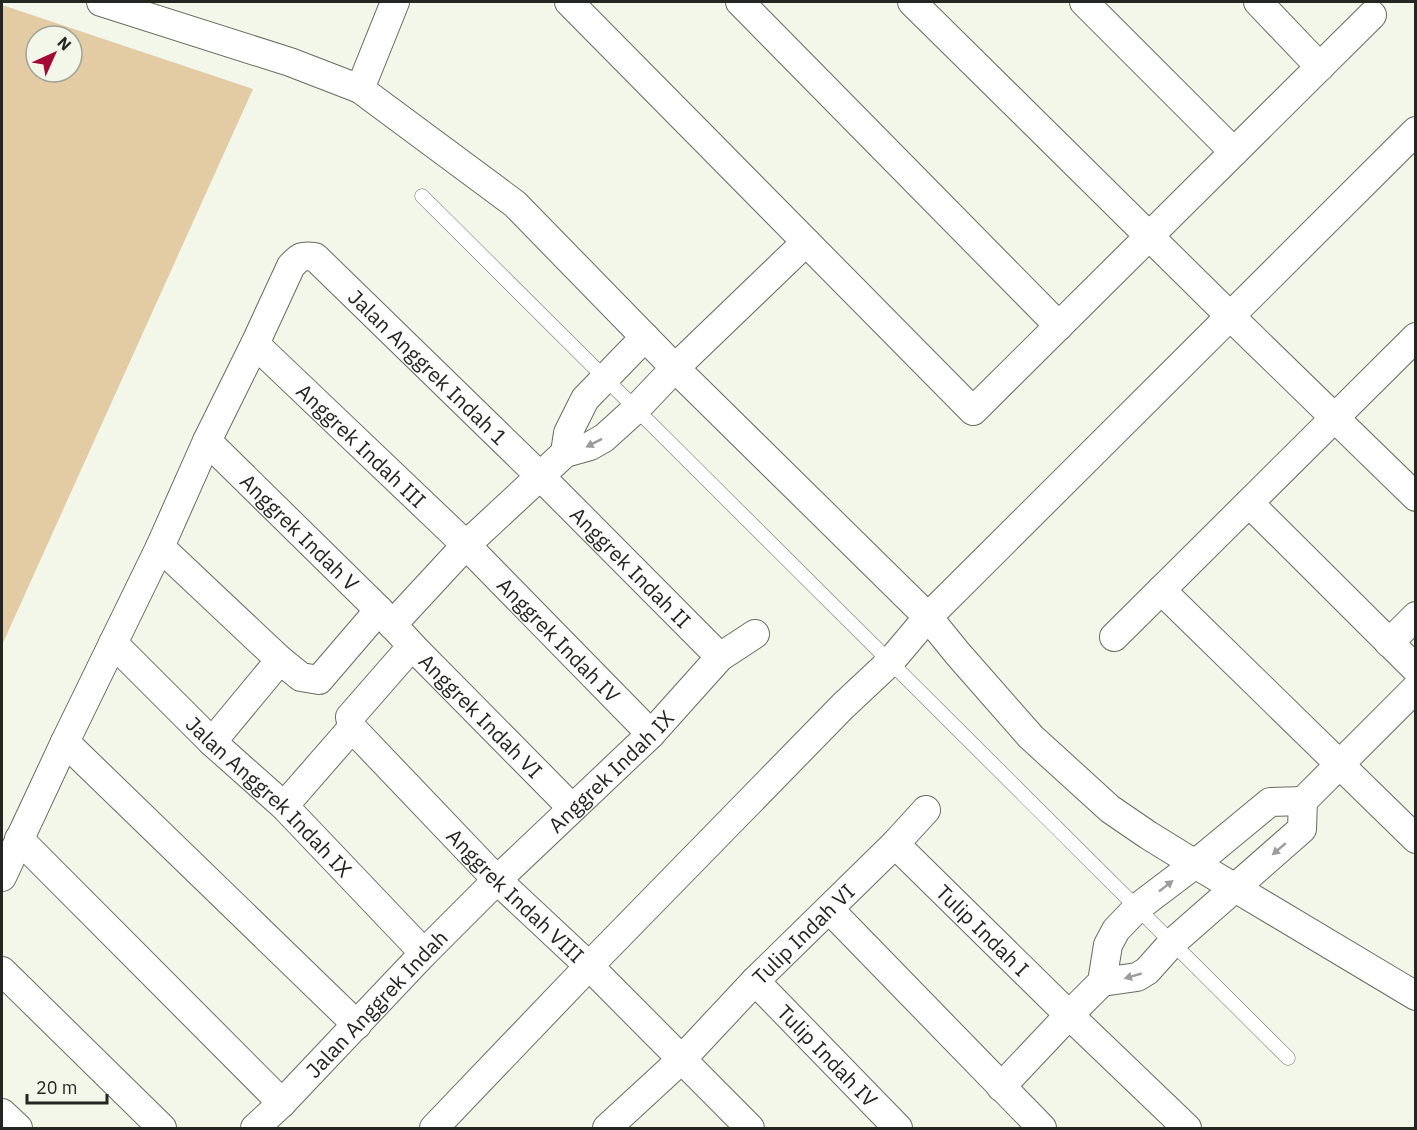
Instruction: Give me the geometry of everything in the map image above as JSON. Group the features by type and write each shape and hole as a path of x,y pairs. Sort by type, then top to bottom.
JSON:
{"street":[{"path":"101,2 290,62 348,84 515,204 675,368 928,617 1031,737 1110,809 1195,864 1416,996"},
{"path":"348,84 395,2"},
{"path":"569,2 973,411 1372,15"},
{"path":"740,2 1059,326"},
{"path":"912,2 1416,497"},
{"path":"1084,2 1234,152"},
{"path":"1258,2 1320,67"},
{"path":"434,1128 843,706 890,662 928,617 1416,131"},
{"path":"160,547 279,660 301,677 319,680 565,453 590,446 604,438 636,410 675,368 806,242"},
{"name":"Jalan Anggrek Indah 1","path":"255,344 291,266 300,257 315,257 540,476"},
{"path":"565,453 568,433 585,399 645,337"},
{"path":"1114,637 1416,337"},
{"path":"2,877 255,344"},
{"name":"Anggrek Indah III","path":"255,344 466,545"},
{"name":"Anggrek Indah V","path":"207,441 385,617"},
{"name":"Anggrek Indah II","path":"540,476 720,657"},
{"path":"1249,503 1416,669"},
{"name":"Anggrek Indah IV","path":"466,545 651,734"},
{"path":"1161,590 1416,839"},
{"path":"1389,643 1416,616"},
{"name":"Anggrek Indah VI","path":"385,617 572,808"},
{"name":"Anggrek Indah IX","path":"497,880 651,734 720,657 755,634"},
{"name":"Jalan Anggrek Indah IX","path":"113,643 212,742 284,806 424,953"},
{"path":"284,806 352,728 350,717 412,646"},
{"path":"212,742 279,660"},
{"path":"1001,1087 1102,982 1108,945 1116,930 1137,908 1270,802 1302,801 1416,688"},
{"name":"Anggrek Indah VIII","path":"352,728 497,880 589,966 750,1128"},
{"path":"65,742 357,1025"},
{"path":"1102,982 1137,977 1147,970 1172,942 1302,829 1302,801"},
{"name":"Tulip Indah VI","path":"607,1128 682,1059 755,981 896,844 926,810"},
{"path":"19,839 282,1103"},
{"name":"Tulip Indah I","path":"896,844 1187,1128"},
{"name":"Jalan Anggrek Indah","path":"255,1128 282,1103 424,953 497,880"},
{"path":"828,909 1042,1128"},
{"path":"2,971 162,1128"},
{"name":"Tulip Indah IV","path":"755,981 898,1128"},
{"path":"2,1113 18,1128"}],"lane":[{"path":"422,196 1288,1058"}],"shaded area":[{"path":"2,5 59,24 24,24 24,84 84,84 84,32 253,89 2,645"}]}
